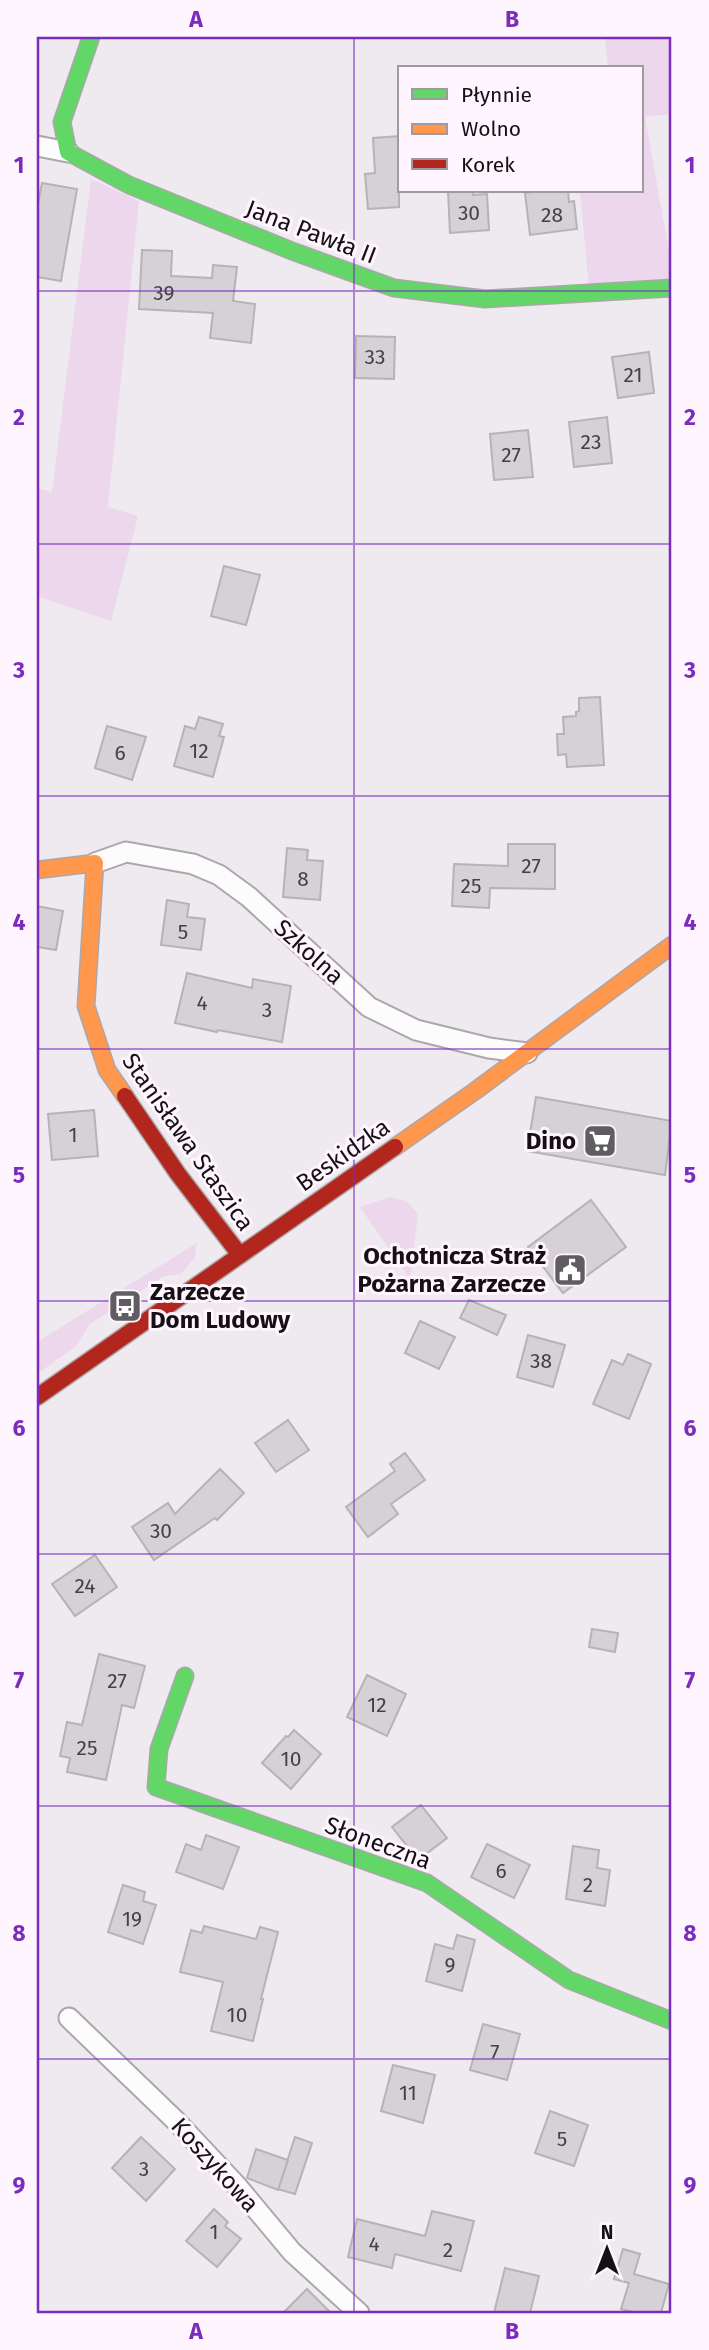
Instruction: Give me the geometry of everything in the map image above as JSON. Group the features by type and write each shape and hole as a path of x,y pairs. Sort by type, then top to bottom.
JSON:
{"street":[{"path":"37,146 68,152 62,122 91,37"},
{"name":"Jana Pawła II","path":"68,152 129,185 292,251 394,288 485,299 672,288"},
{"name":"Szkolna","path":"95,863 127,852 193,864 219,875 249,897 369,1007 416,1031 489,1048 527,1053"},
{"path":"37,870 95,863"},
{"name":"Stanisława Staszica","path":"95,863 86,1006 107,1070 178,1174 240,1255"},
{"name":"Beskidzka","path":"37,1397 527,1053 672,945"},
{"name":"Słoneczna","path":"185,1676 159,1749 156,1787 427,1883 569,1980 672,2021"},
{"name":"Koszykowa","path":"69,2018 176,2121 237,2186 292,2252 359,2313"}],"shaded area":[{"path":"605,37 672,37 672,114 645,117 672,279 589,289 580,192 642,192 642,66 608,66"},
{"path":"91,179 139,201 108,507 138,516 111,621 37,596 37,488 52,492"},
{"path":"390,1197 406,1201 418,1214 410,1279 360,1207"},
{"path":"197,1243 195,1257 181,1274 164,1276 90,1324 76,1346 37,1374 37,1342"}],"building":[{"path":"398,136 399,207 368,209 365,174 375,173 373,138"},
{"path":"42,183 77,189 61,281 37,277 37,209"},
{"path":"448,192 487,194 489,230 450,233"},
{"path":"568,192 569,202 574,201 577,229 530,235 525,193"},
{"path":"142,250 172,251 171,276 212,278 213,265 237,267 233,301 255,304 251,343 210,338 213,313 139,309"},
{"path":"356,336 395,337 394,379 355,378"},
{"path":"649,352 654,393 618,398 612,357"},
{"path":"607,417 612,463 574,467 569,422"},
{"path":"528,430 533,477 494,480 490,434"},
{"path":"224,566 260,575 246,625 211,616"},
{"path":"600,697 604,765 567,767 566,754 558,755 557,734 564,734 563,717 576,716 579,711 579,698"},
{"path":"199,717 223,724 219,736 224,737 213,777 174,766 185,726 195,729"},
{"path":"107,726 146,737 132,780 95,768"},
{"path":"508,844 555,844 555,889 490,888 489,908 452,906 454,864 508,866"},
{"path":"287,848 308,850 307,860 323,861 320,900 283,897"},
{"path":"167,900 189,904 187,917 205,919 201,950 161,945"},
{"path":"37,906 63,911 56,950 37,947"},
{"path":"187,973 252,988 253,979 291,986 282,1042 175,1023"},
{"name":"Dino","path":"536,1097 672,1121 665,1175 527,1151"},
{"path":"94,1110 98,1156 52,1160 48,1114"},
{"name":"Ochotnicza Straż Pożarna Zarzecze","path":"591,1200 626,1247 563,1293 528,1247"},
{"path":"469,1300 506,1315 497,1335 460,1318"},
{"path":"420,1321 455,1337 439,1369 405,1353"},
{"path":"528,1335 565,1345 553,1387 517,1377"},
{"path":"628,1354 651,1364 629,1419 593,1404 612,1360 623,1365"},
{"path":"288,1420 309,1450 276,1472 255,1443"},
{"path":"405,1453 425,1480 391,1504 398,1514 368,1537 346,1507 395,1471 390,1464"},
{"path":"220,1469 244,1493 217,1520 215,1518 154,1560 132,1527 168,1503 175,1514"},
{"path":"95,1555 117,1587 75,1616 52,1584"},
{"path":"592,1629 618,1633 615,1652 589,1647"},
{"path":"99,1654 145,1666 134,1708 122,1705 106,1780 67,1772 70,1758 60,1756 67,1722 82,1725"},
{"path":"367,1675 406,1694 387,1736 347,1717"},
{"path":"294,1730 321,1754 291,1789 262,1763"},
{"path":"421,1805 447,1838 418,1860 392,1827"},
{"path":"206,1835 239,1847 223,1889 176,1872 186,1844 201,1850"},
{"path":"487,1844 530,1865 514,1898 471,1877"},
{"path":"573,1846 599,1850 597,1868 610,1870 605,1906 566,1899"},
{"path":"123,1885 145,1892 143,1901 156,1905 143,1944 108,1932"},
{"path":"204,1926 256,1939 260,1927 278,1932 253,2041 211,2031 223,1982 180,1972 191,1930 202,1933"},
{"path":"457,1935 475,1940 462,1991 426,1981 435,1944 453,1949"},
{"path":"483,2024 520,2034 507,2080 470,2070"},
{"path":"393,2065 435,2075 423,2123 381,2111"},
{"path":"550,2111 588,2125 574,2166 535,2153"},
{"path":"141,2137 175,2169 146,2201 112,2168"},
{"path":"295,2137 312,2143 295,2194 278,2189"},
{"path":"256,2149 288,2160 278,2190 247,2178"},
{"path":"214,2209 228,2222 225,2226 241,2239 217,2267 186,2241"},
{"path":"432,2211 474,2221 461,2271 395,2254 392,2268 348,2257 357,2219 425,2236"},
{"path":"623,2249 640,2254 634,2274 669,2284 661,2313 637,2313 621,2309 629,2283 614,2279"},
{"path":"505,2268 539,2276 530,2313 494,2313"},
{"path":"307,2289 331,2313 283,2313"}],"traffic: fast":[{"path":"91,37 62,122 68,152 129,185 292,251 394,288 485,299 672,288"},
{"path":"185,1676 159,1749 156,1787 427,1883 569,1980 672,2021"}],"traffic: slow":[{"path":"37,870 95,863 86,1006 107,1070 125,1096"},
{"path":"395,1147 672,945"}],"traffic: jam":[{"path":"125,1096 178,1174 240,1255"},
{"path":"37,1397 395,1147"}],"place":[{"name":"Dino","path":"600,1141"},
{"name":"Ochotnicza Straż Pożarna Zarzecze","path":"570,1270"},
{"name":"Zarzecze Dom Ludowy","path":"125,1306"}]}
